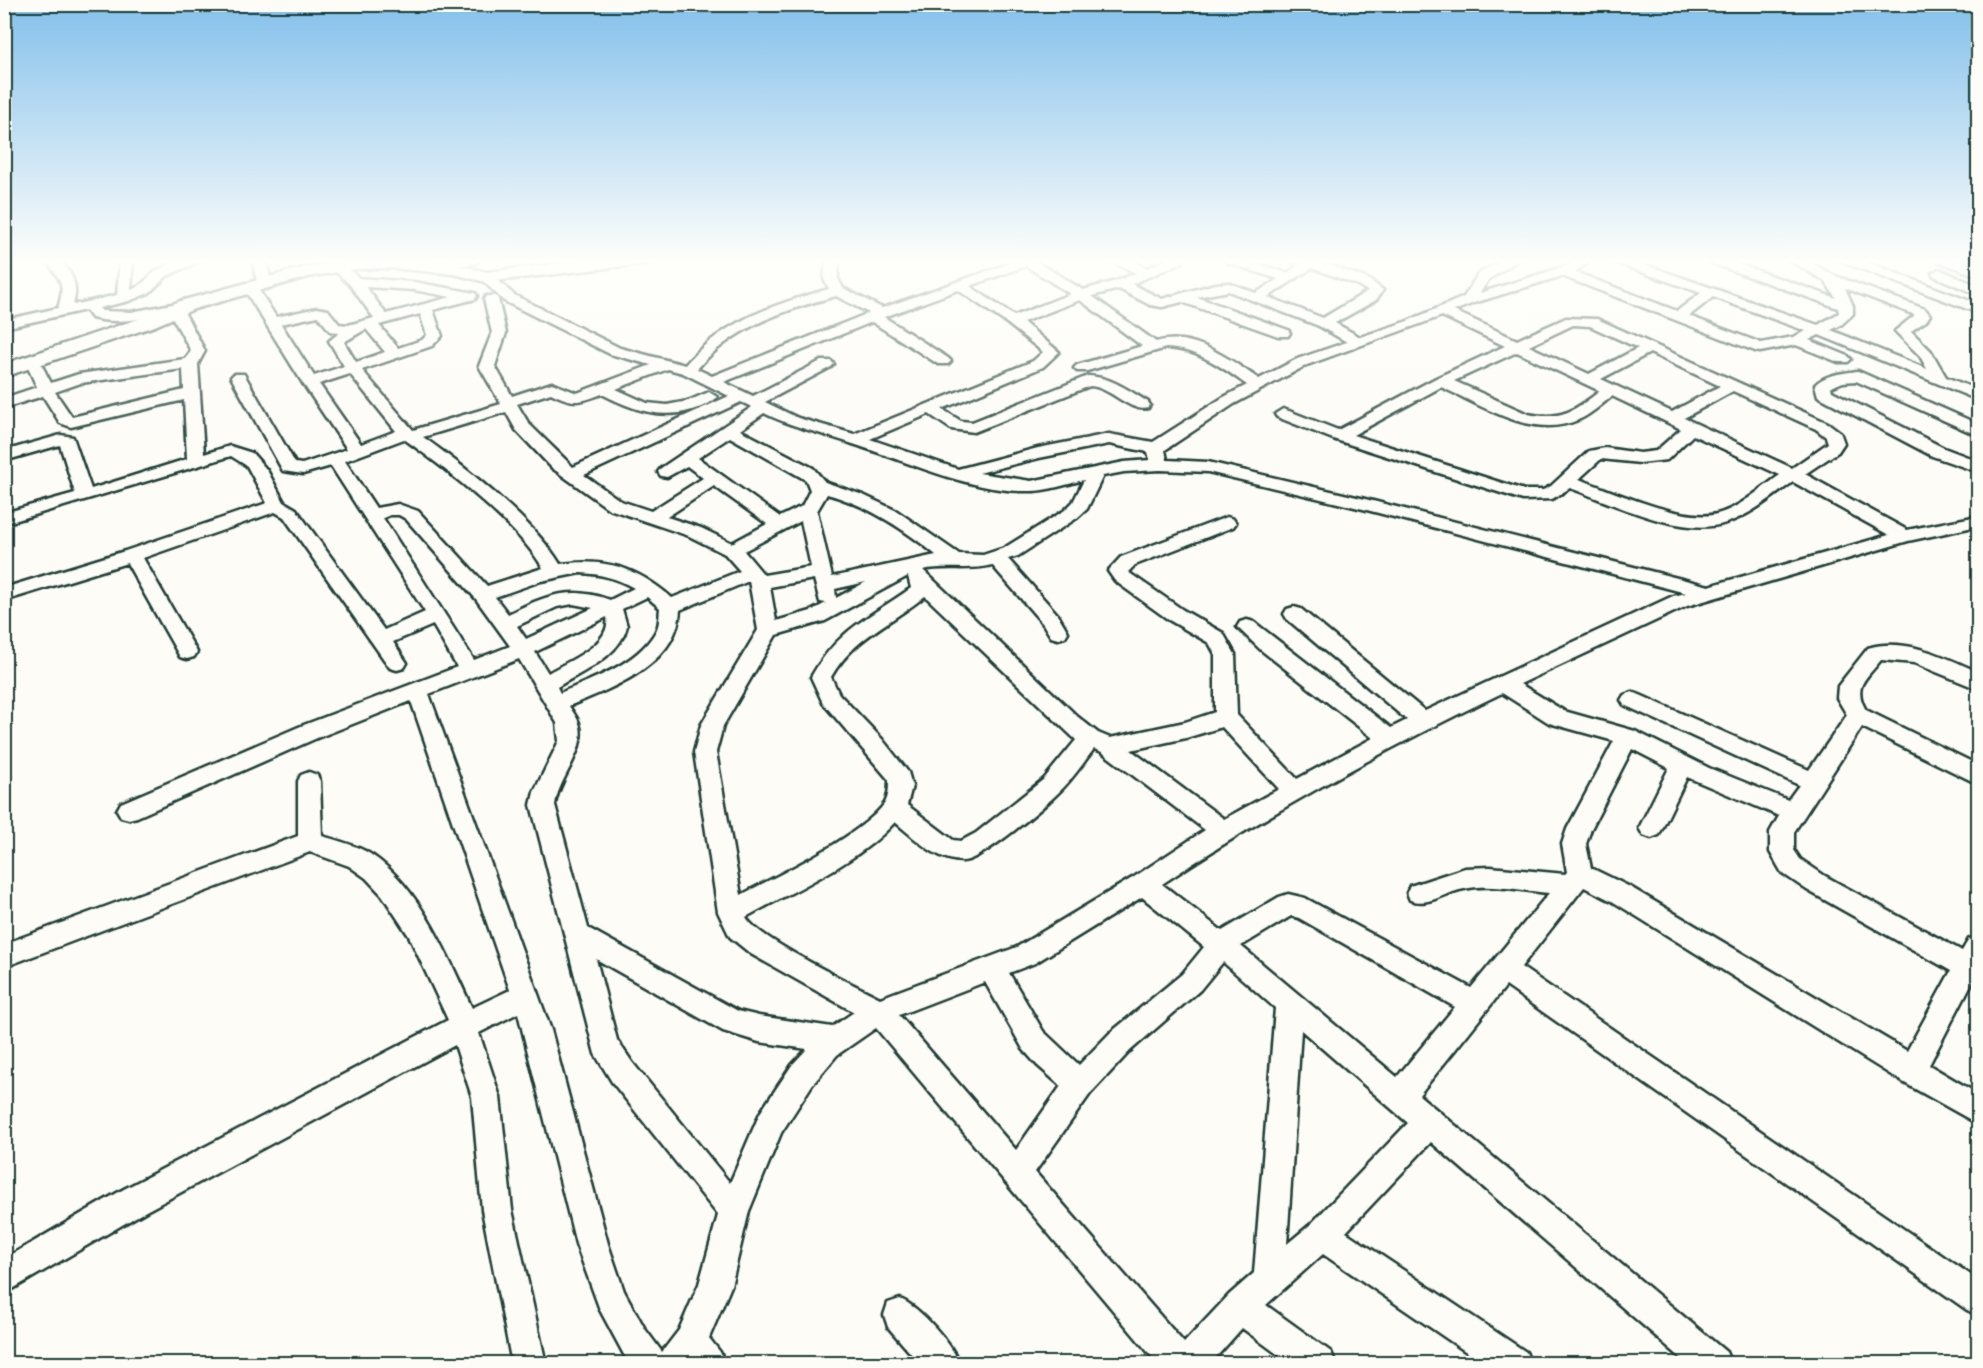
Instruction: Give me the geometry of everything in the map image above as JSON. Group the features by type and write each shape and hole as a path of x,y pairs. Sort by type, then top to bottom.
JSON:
{"street":[{"path":"4,370 146,323"},
{"path":"4,403 91,377 190,363 197,356 198,351 188,323"},
{"path":"274,323 310,382 356,449"},
{"path":"331,323 335,328 371,323"},
{"path":"371,323 395,354"},
{"path":"371,323 336,341 353,368 408,434 449,465 529,536 547,556 554,571"},
{"path":"310,382 433,340 435,336 431,323"},
{"path":"497,323 499,333 488,360 488,366 522,427 548,455 615,505 695,532 732,550 756,578 768,630 712,725 705,752 731,912 739,929 760,946 878,1011 1180,1364"},
{"path":"559,323 615,351 688,370 792,421 855,439 957,474 995,482 1031,486 1045,485 1097,472 1160,465 1219,470 1365,504 1708,592"},
{"path":"688,370 708,349 747,323"},
{"path":"603,389 642,408 669,410 692,406 718,385 857,323"},
{"path":"889,323 943,362"},
{"path":"855,439 1038,364 1049,357 1052,352 1048,347 1015,323"},
{"path":"1120,323 1153,347"},
{"path":"1255,323 1283,333"},
{"path":"1324,323 1359,343"},
{"path":"957,474 1038,453 1109,439 1156,448 1228,401 1302,362 1415,323"},
{"path":"1467,323 1791,474 1905,536"},
{"path":"1339,436 1441,381 1567,323"},
{"path":"1567,481 1665,515 1688,520 1721,519 1741,510 1836,443 1834,435 1822,426 1592,323"},
{"path":"1693,323 1760,348 1797,340 1833,323"},
{"path":"1799,323 1978,395"},
{"path":"1914,323 1902,331 1926,354 1940,379"},
{"path":"1797,340 1843,358"},
{"path":"1082,368 1174,343 1190,346 1218,359 1258,385"},
{"path":"1588,380 1649,348"},
{"path":"33,361 46,389 66,420 71,422 92,419 193,393"},
{"path":"190,363 196,461"},
{"path":"572,474 658,436 752,402 826,364"},
{"path":"239,377 289,467 303,469 335,459 356,449 509,404 552,388 571,398 578,398 665,365"},
{"path":"1978,430 1858,376 1840,378 1822,385 1824,393 1938,452 1978,467"},
{"path":"929,407 957,426 974,427 1088,381 1096,381 1114,388 1142,405"},
{"path":"1441,381 1523,418 1537,422 1565,421 1575,417 1611,390"},
{"path":"1671,419 1731,386"},
{"path":"667,472 729,430 752,402"},
{"path":"1282,414 1339,436 1523,495 1546,495 1557,490 1595,455 1605,453 1640,458 1661,456 1691,428"},
{"path":"729,430 807,472 817,480 819,486 814,503 807,510 732,550"},
{"path":"4,456 61,440 67,441 85,496"},
{"path":"1156,448 1160,465"},
{"path":"4,519 230,450 240,451 254,464 277,505 290,513 397,663"},
{"path":"335,459 438,615 470,670"},
{"path":"688,459 779,525"},
{"path":"768,630 795,624 915,572 953,560 973,561 997,558 1021,546 1076,510 1081,505 1097,472"},
{"path":"653,518 714,478"},
{"path":"819,486 851,494 884,510 912,526 953,560"},
{"path":"4,595 132,555 277,505"},
{"path":"372,516 394,509 406,510 483,594 523,649 568,723 570,741 544,792 543,805 605,1045 622,1072 734,1211"},
{"path":"807,510 830,609"},
{"path":"691,1356 715,1286 734,1211 770,1124 802,1075 835,1040 878,1011 1026,955 1143,884 1224,831 1423,721 1680,601 1905,536 1978,521"},
{"path":"1227,523 1128,561 1117,571 1122,577 1176,615 1216,638 1225,654 1226,717 1295,792"},
{"path":"132,555 187,652"},
{"path":"997,558 1051,620 1058,632"},
{"path":"483,594 554,571 590,566 634,577 670,606"},
{"path":"731,912 842,849 865,834 894,808 901,786 900,778 831,698 821,677 827,664 846,642 921,589 915,572"},
{"path":"670,606 756,578 823,578 915,572 1043,699 1224,831"},
{"path":"129,810 309,732 418,692 523,649 650,588"},
{"path":"505,624 572,596 584,597 609,607 615,612 618,622 615,635 550,694"},
{"path":"550,694 618,674 651,651 666,632 670,606"},
{"path":"1294,614 1423,721"},
{"path":"381,639 438,615"},
{"path":"1247,627 1391,740"},
{"path":"1976,675 1893,650 1875,652 1849,686 1848,698 1858,716 1978,775"},
{"path":"1503,684 1557,717 1627,737 1682,765 1793,812"},
{"path":"418,692 537,1030 592,1244 611,1299 633,1341 650,1364"},
{"path":"1632,700 1813,782"},
{"path":"1858,716 1793,812 1782,832 1782,852 1791,866 1816,883 1973,957 1911,1071"},
{"path":"894,808 946,848 964,852 984,840 1052,785 1100,742 1185,730 1226,717"},
{"path":"1400,1096 1574,879 1574,844 1579,829 1627,737"},
{"path":"1651,828 1682,765"},
{"path":"309,781 310,842"},
{"path":"4,956 310,842 358,859 387,884 412,916 461,1014 486,1097 497,1210 529,1364"},
{"path":"1419,893 1465,878 1490,877 1574,879 1621,894 1978,1110"},
{"path":"1143,884 1221,945 1714,1364"},
{"path":"1017,1173 1080,1084 1120,1042 1191,982 1221,945 1288,905 1305,909 1475,1004"},
{"path":"578,936 733,1022 759,1029 835,1040"},
{"path":"991,969 1033,1040 1047,1056 1080,1084"},
{"path":"1503,969 1978,1299"},
{"path":"4,1278 37,1256 162,1186 463,1026 524,997"},
{"path":"1269,1281 1289,1004"},
{"path":"1187,1364 1240,1306 1322,1235 1430,1121"},
{"path":"1322,1235 1514,1364"},
{"path":"1240,1306 1318,1364"},
{"path":"900,1315 943,1364"}]}
